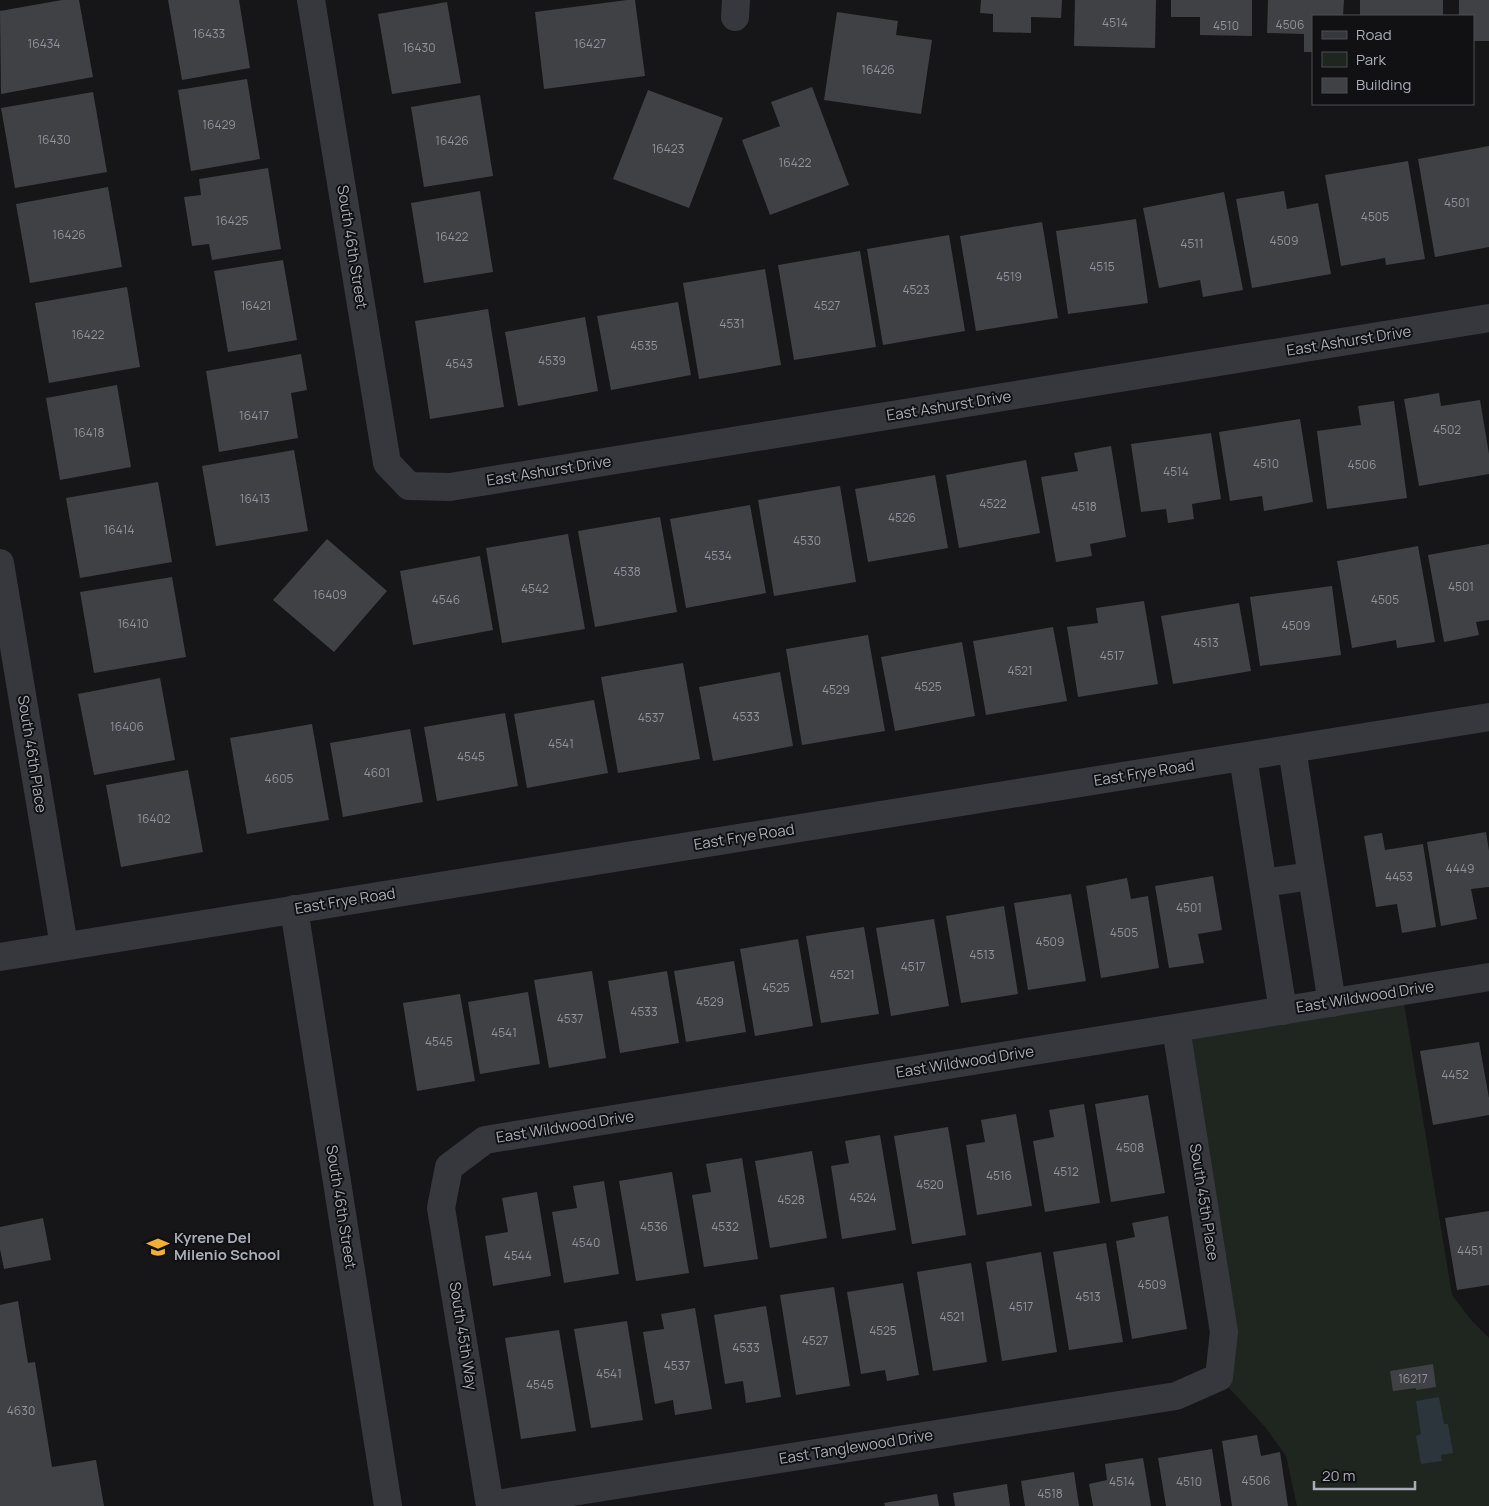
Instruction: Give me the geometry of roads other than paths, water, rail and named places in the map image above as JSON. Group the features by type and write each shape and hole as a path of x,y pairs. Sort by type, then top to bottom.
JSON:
{"street":[{"name":"South 46th Street","path":"311,0 387,463 409,486"},
{"name":"East Ashurst Drive","path":"409,486 450,487 1489,318"},
{"name":"South 46th Place","path":"0,563 64,946"},
{"name":"East Frye Road","path":"0,957 1489,717"},
{"path":"1292,749 1332,1003"},
{"path":"1243,757 1283,1010"},
{"path":"1263,883 1311,876"},
{"name":"South 46th Street","path":"294,909 388,1506"},
{"name":"East Wildwood Drive","path":"449,1167 485,1140 1489,977"},
{"name":"South 45th Place","path":"1176,1028 1224,1332 1219,1377"},
{"name":"South 45th Way","path":"449,1167 441,1208 490,1505"},
{"name":"East Tanglewood Drive","path":"490,1505 1176,1396 1219,1377"}],"place":[{"name":"Kyrene Del Milenio School","path":"158,1247"}]}
